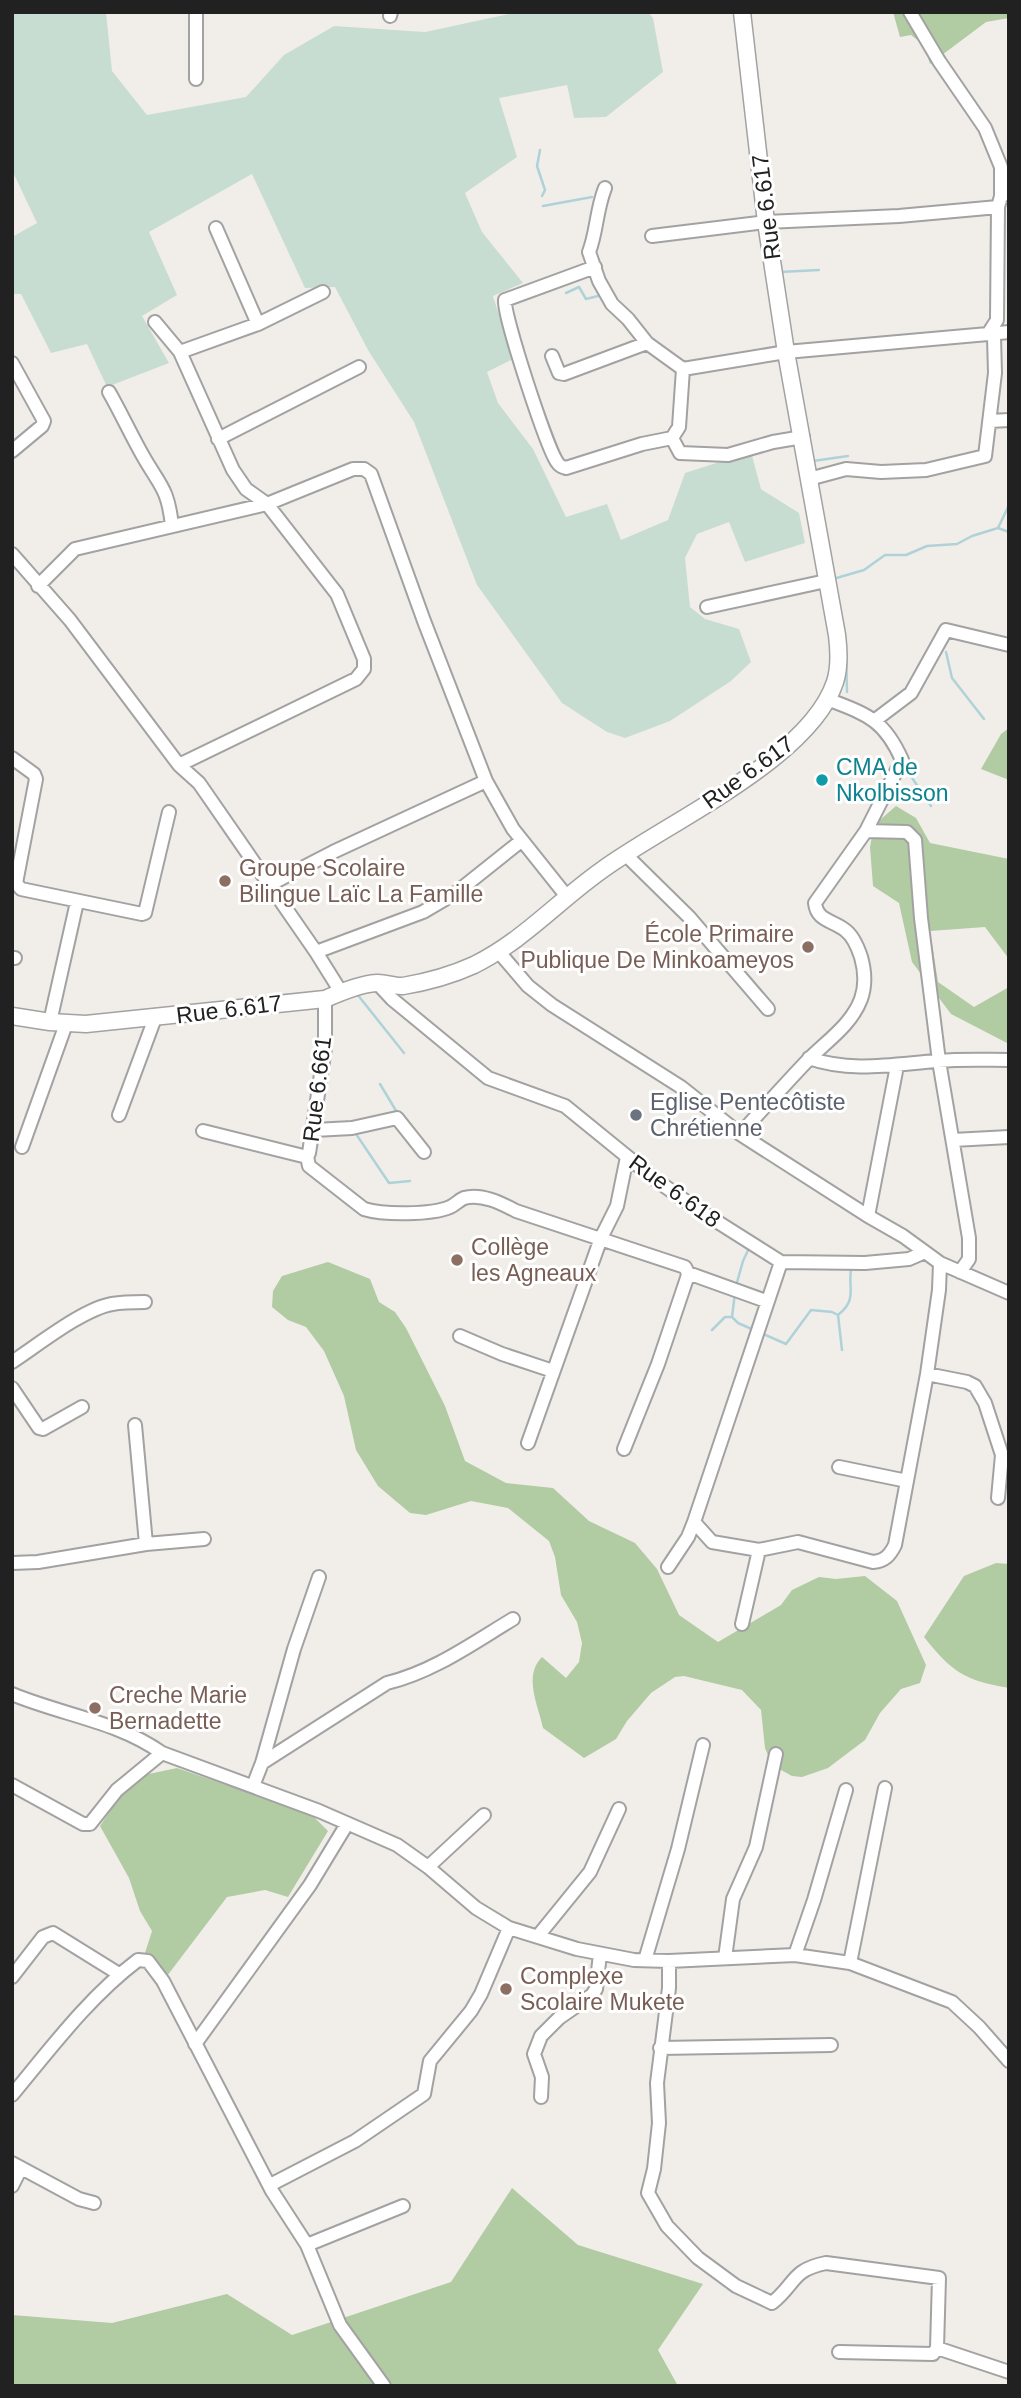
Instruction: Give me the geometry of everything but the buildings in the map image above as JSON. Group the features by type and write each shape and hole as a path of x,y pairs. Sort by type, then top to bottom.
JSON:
{"street":[{"path":"195,79 196,12"},
{"name":"Rue 6.617","path":"12,1016 58,1023 155,1018 333,995 377,983 398,986 429,980 474,965 523,935 625,854 784,751 806,728 836,681 839,660 766,222 761,158 742,12"},
{"path":"910,12 989,137 1002,167 1004,240 997,320 988,334"},
{"path":"605,188 597,208 593,243 589,252 599,281 612,304 647,343 683,369 786,352 1009,332"},
{"path":"652,236 766,222 899,216 1003,199"},
{"path":"216,228 258,324"},
{"path":"595,267 505,300 507,319 556,461 566,468 642,444 672,438"},
{"path":"180,352 258,324 323,292"},
{"path":"155,322 180,352 233,470 246,489 267,504 337,594 364,659 364,669 356,679 179,765"},
{"path":"809,479 846,469 881,472 926,470 985,456 995,373 994,337 988,334"},
{"path":"552,356 559,373 565,374 647,343"},
{"path":"12,363 44,421 42,426 12,451"},
{"path":"218,439 359,367"},
{"path":"672,438 678,427 683,369"},
{"path":"110,392 144,458 159,478 169,500 172,526"},
{"path":"990,421 1009,420"},
{"path":"672,438 680,453 728,455 773,442 803,437"},
{"path":"38,586 75,548 267,504 353,469 364,469 371,474 486,781 521,841 568,898"},
{"path":"12,554 70,620 179,765 199,783 316,952 333,995"},
{"path":"707,607 826,581"},
{"path":"874,721 911,692 946,630 1009,645"},
{"path":"740,1134 810,1058 850,1020 861,999 865,976 860,955 845,930 821,918 816,911 816,903 866,831 902,760 895,743 883,727 864,713 827,699"},
{"path":"12,758 34,774 36,779 16,883 21,889 77,902 145,913 169,811"},
{"path":"269,885 486,781"},
{"path":"866,831 907,832 915,840 921,918 939,1061 969,1238 969,1259 960,1272"},
{"path":"316,952 423,912 457,892 521,841"},
{"path":"625,854 689,917 768,1009"},
{"path":"22,1147 58,1023 77,902"},
{"path":"498,951 528,986 552,1005 681,1087 740,1134 904,1236 940,1263 1009,1293"},
{"name":"Rue 6.618","path":"377,983 391,999 488,1078 565,1106 694,1207 781,1262"},
{"name":"Rue 6.661","path":"203,1131 307,1156 314,1130 333,995"},
{"path":"119,1115 155,1018"},
{"path":"810,1058 830,1065 897,1066 939,1061 1009,1059"},
{"path":"868,1216 897,1066"},
{"path":"314,1130 352,1128 397,1118 424,1152"},
{"path":"953,1140 1009,1137"},
{"path":"307,1156 309,1166 364,1209 375,1212 434,1211 450,1207 465,1198 495,1200 516,1211 685,1267 688,1273 766,1301"},
{"path":"528,1443 601,1238 617,1206 627,1157"},
{"path":"668,1567 688,1537 694,1522 781,1262 875,1263 909,1259 925,1252"},
{"path":"694,1522 712,1542 759,1550 798,1542 873,1562 881,1561 890,1555 895,1545 927,1374 939,1290 940,1263"},
{"path":"624,1449 658,1364 688,1273"},
{"path":"12,1362 62,1328 97,1309 110,1304 145,1302"},
{"path":"460,1336 553,1371"},
{"path":"927,1374 975,1386 1002,1455 998,1498"},
{"path":"12,1388 39,1428 43,1429 82,1407"},
{"path":"135,1425 146,1544"},
{"path":"839,1467 907,1481"},
{"path":"12,1563 38,1562 146,1544 204,1539"},
{"path":"742,1624 759,1550"},
{"path":"253,1786 294,1649 319,1577"},
{"path":"262,1763 387,1683 428,1669 513,1619"},
{"path":"12,1694 113,1726 141,1738 162,1753 253,1786 397,1845 428,1867 476,1908 509,1928 577,1949 645,1960 796,1955 850,1963 952,2002 1009,2061"},
{"path":"645,1960 678,1849 703,1745"},
{"path":"12,1784 83,1824 90,1824 117,1790 162,1753"},
{"path":"725,1958 733,1899 756,1847 776,1754"},
{"path":"850,1963 886,1787"},
{"path":"796,1955 846,1790"},
{"path":"538,1936 590,1872 619,1809"},
{"path":"428,1867 484,1815"},
{"path":"195,2044 310,1885 347,1824"},
{"path":"270,2185 355,2141 424,2094 430,2061 471,2011 509,1928"},
{"path":"12,1977 43,1937 53,1933 119,1974"},
{"path":"541,2097 542,2077 534,2054 541,2036 559,2018 592,1995 596,1989 600,1954"},
{"path":"12,2095 18,2079 119,1974 138,1960 148,1961 163,1981 270,2185 307,2245 340,2325 384,2386"},
{"path":"669,1961 669,1988 657,2083 659,2123 648,2193 658,2213 680,2241 736,2286 772,2303 780,2297 792,2279 811,2266 827,2263 878,2272 939,2278 937,2348 933,2354 839,2351"},
{"path":"660,2048 831,2045"},
{"path":"12,2186 17,2165 79,2199 94,2203"},
{"path":"307,2245 403,2206"},
{"path":"937,2348 1009,2372"}],"green space":[{"path":"12,12 106,12 112,71 147,115 246,97 284,55 334,26 425,32 518,12 648,12 653,18 663,72 606,117 574,118 567,85 499,98 517,157 465,193 482,232 523,283 493,296 513,359 487,372 498,403 533,449 566,517 607,504 621,540 668,520 685,473 751,452 761,489 799,513 805,543 745,562 729,522 697,534 685,558 690,607 705,619 739,629 751,662 731,681 670,721 625,738 607,732 562,703 477,585 414,422 368,350 335,287 305,288 252,174 149,232 177,295 142,316 169,363 107,387 87,344 51,353 21,294 12,294 12,237 37,223 12,170"},
{"path":"893,12 1009,12 1009,18 986,22 930,64 924,45 911,35 900,37"},
{"path":"1009,728 1009,780 981,769 1001,734"},
{"path":"896,806 916,818 930,843 1009,859 1009,959 985,927 930,931 938,982 974,1007 1009,987 1009,1044 951,1014 912,962 899,903 873,886 870,847 874,825"},
{"path":"328,1262 370,1279 379,1302 395,1312 406,1328 445,1406 465,1461 506,1483 553,1488 589,1521 635,1543 657,1569 679,1615 718,1642 781,1605 792,1590 819,1577 836,1579 865,1576 897,1601 926,1665 920,1683 901,1689 880,1713 865,1740 828,1768 802,1777 792,1776 772,1765 765,1748 761,1710 742,1690 684,1676 675,1677 651,1693 627,1721 616,1739 584,1758 543,1728 534,1691 533,1673 542,1657 566,1678 579,1662 582,1643 577,1622 561,1595 555,1557 549,1541 508,1508 471,1501 426,1515 410,1513 378,1486 356,1450 344,1396 324,1351 306,1327 288,1320 272,1307 273,1291 282,1276"},
{"path":"996,1563 1009,1564 1009,1688 981,1682 960,1673 943,1659 924,1637 964,1576"},
{"path":"177,1768 311,1814 328,1831 288,1897 265,1890 227,1897 167,1976 145,1953 152,1931 140,1911 129,1878 100,1826 121,1794 144,1775"},
{"path":"512,2188 578,2245 703,2284 658,2350 678,2386 12,2386 12,2315 112,2323 227,2294 292,2335 451,2282"}],"waterway":[{"path":"540,150 537,166 545,190 542,196"},
{"path":"543,206 592,197"},
{"path":"780,272 819,270"},
{"path":"566,293 579,287 586,299 602,295"},
{"path":"813,461 848,456"},
{"path":"998,528 1009,505"},
{"path":"833,579 864,570 885,555 906,555 927,546 957,544 998,528 1009,532"},
{"path":"846,652 847,692"},
{"path":"946,652 952,678 984,719"},
{"path":"904,766 931,806"},
{"path":"357,994 404,1053"},
{"path":"380,1084 398,1114"},
{"path":"354,1131 389,1183 410,1181"},
{"path":"736,1286 750,1246"},
{"path":"839,1314 849,1303 852,1266"},
{"path":"732,1317 735,1293"},
{"path":"761,1333 786,1344 811,1310 838,1315"},
{"path":"838,1315 842,1350"},
{"path":"712,1330 725,1317 732,1317"},
{"path":"732,1317 738,1323 754,1330"}],"place":[{"name":"CMA de Nkolbisson","path":"822,780"},
{"name":"Groupe Scolaire Bilingue Laïc La Famille","path":"225,881"},
{"name":"École Primaire Publique De Minkoameyos","path":"808,947"},
{"name":"Eglise Pentecôtiste Chrétienne","path":"636,1115"},
{"name":"Collège les Agneaux","path":"457,1260"},
{"name":"Creche Marie Bernadette","path":"95,1708"},
{"name":"Complexe Scolaire Mukete","path":"506,1989"}]}
